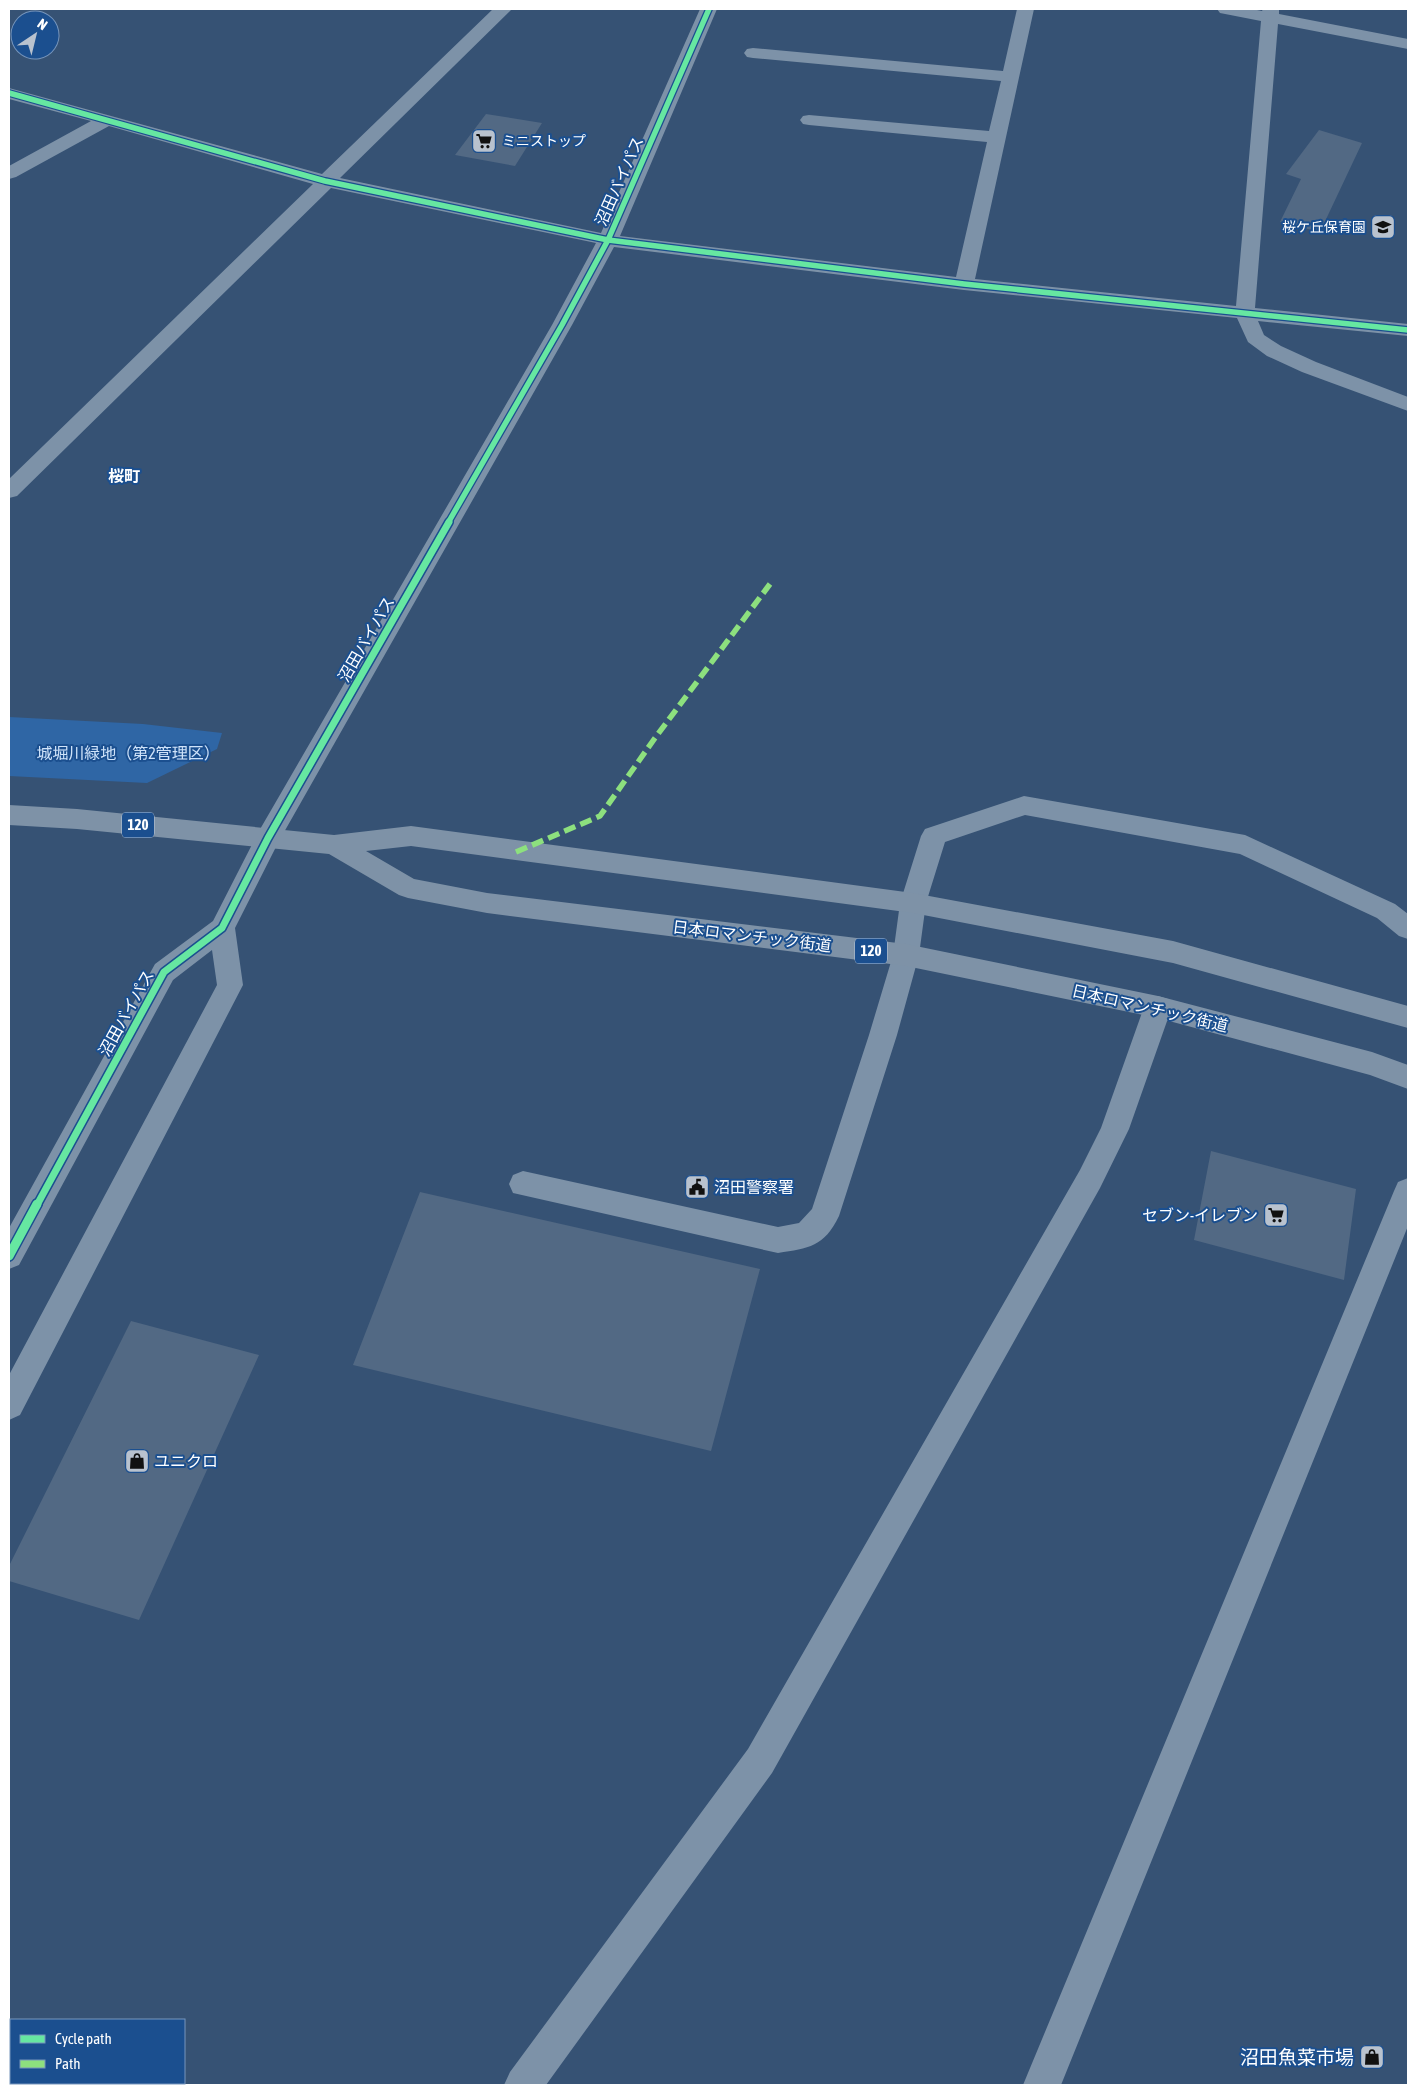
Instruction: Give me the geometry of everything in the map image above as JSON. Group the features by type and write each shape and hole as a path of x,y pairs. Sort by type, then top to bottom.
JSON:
{"highway":[{"name":"日本ロマンチック街道","path":"9,815 77,819 334,845 411,836 913,903 1173,952 1408,1017"},
{"name":"日本ロマンチック街道","path":"334,845 408,888 487,904 906,955 1158,1007 1372,1064 1408,1076"}],"street":[{"path":"9,491 502,9"},
{"name":"沼田バイパス","path":"9,1256 164,972 222,928 268,838 562,325 608,240 709,9"},
{"path":"964,284 1026,9"},
{"path":"1226,9 1270,13 1408,44"},
{"path":"1270,13 1245,313 1255,338 1274,351 1309,368 1408,404"},
{"path":"753,53 1010,77"},
{"path":"9,93 325,181 608,240 964,284 1408,330"},
{"path":"9,173 107,120"},
{"path":"809,120 997,137"},
{"path":"523,1184 778,1240 807,1236 824,1216 883,1035 906,955 913,903 934,836 1024,806 1245,845 1386,911 1408,929"},
{"path":"9,1405 230,985 222,928"},
{"path":"523,2085 760,1761 1090,1178 1115,1129 1158,1007"},
{"path":"1042,2085 1408,1191"}],"green space":[{"name":"城堀川緑地（第2管理区）","path":"9,717 143,724 222,733 217,749 147,783 9,776"}],"building":[{"name":"ミニストップ","path":"486,114 542,123 515,166 455,155"},
{"path":"1319,130 1362,143 1320,232 1280,222 1301,179 1286,174"},
{"name":"セブン-イレブン","path":"1211,1151 1356,1189 1344,1280 1194,1240"},
{"path":"420,1192 760,1269 711,1451 353,1365"},
{"name":"ユニクロ","path":"131,1321 259,1355 139,1620 9,1581 9,1566"}],"marked path":[{"path":"516,852 600,816 655,738 770,584"}],"cycle path":[{"path":"9,1256 164,972 222,928 268,838 562,325 608,240 709,9"},
{"path":"9,93 325,181 608,240 964,284 1408,330"}],"place":[{"name":"ミニストップ","path":"484,141"},
{"name":"桜ケ丘保育園","path":"1383,227"},
{"name":"沼田警察署","path":"697,1187"},
{"name":"セブン-イレブン","path":"1276,1215"},
{"name":"ユニクロ","path":"137,1461"},
{"name":"沼田魚菜市場","path":"1372,2057"}],"district":[{"name":"桜町","path":"124,476"}]}
